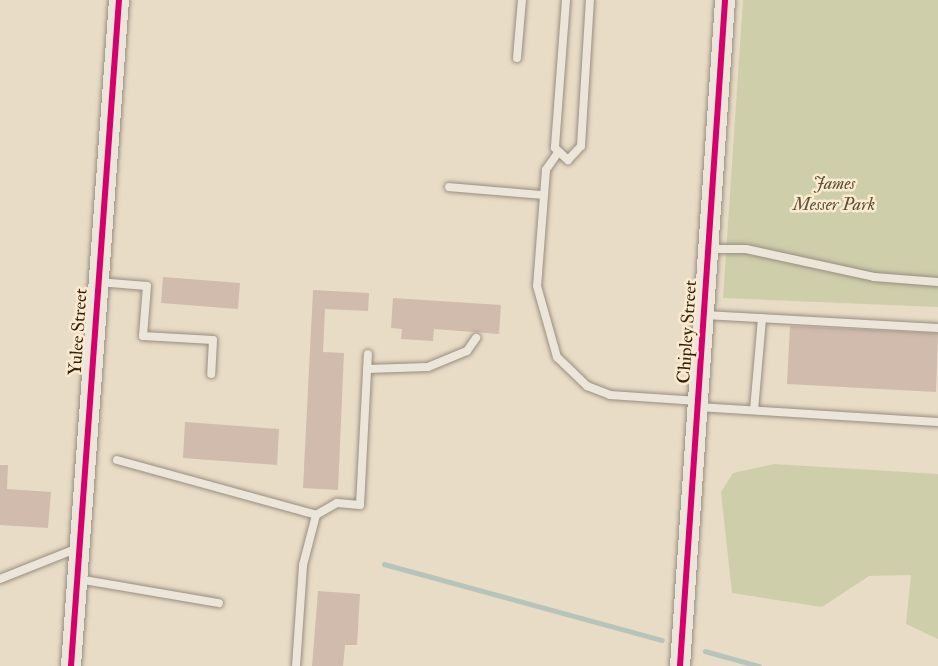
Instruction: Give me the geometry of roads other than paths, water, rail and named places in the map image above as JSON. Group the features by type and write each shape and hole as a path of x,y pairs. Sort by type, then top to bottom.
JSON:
{"street":[{"name":"Yulee Street","path":"71,666 119,0"},
{"name":"Chipley Street","path":"680,666 725,0"}],"lane":[{"path":"517,58 522,0"},
{"path":"566,0 557,154 546,170 537,285 557,357 587,386 610,395 754,410 938,422"},
{"path":"557,154 568,160 581,146 590,0"},
{"path":"449,187 543,195"},
{"path":"708,249 746,249 874,277 938,282"},
{"path":"98,282 147,286 143,336 213,340 211,374"},
{"path":"704,315 938,328"},
{"path":"754,410 762,318"},
{"path":"367,369 428,367 467,351 476,338"},
{"path":"117,460 315,515 337,503 360,505 368,354"},
{"path":"296,666 303,565 315,515"},
{"path":"0,579 78,548"},
{"path":"76,578 219,603"}],"waterway":[{"path":"384,564 662,640"},
{"path":"705,651 759,666"}],"park label":[{"name":"James Messer Park","path":"834,195"}]}
